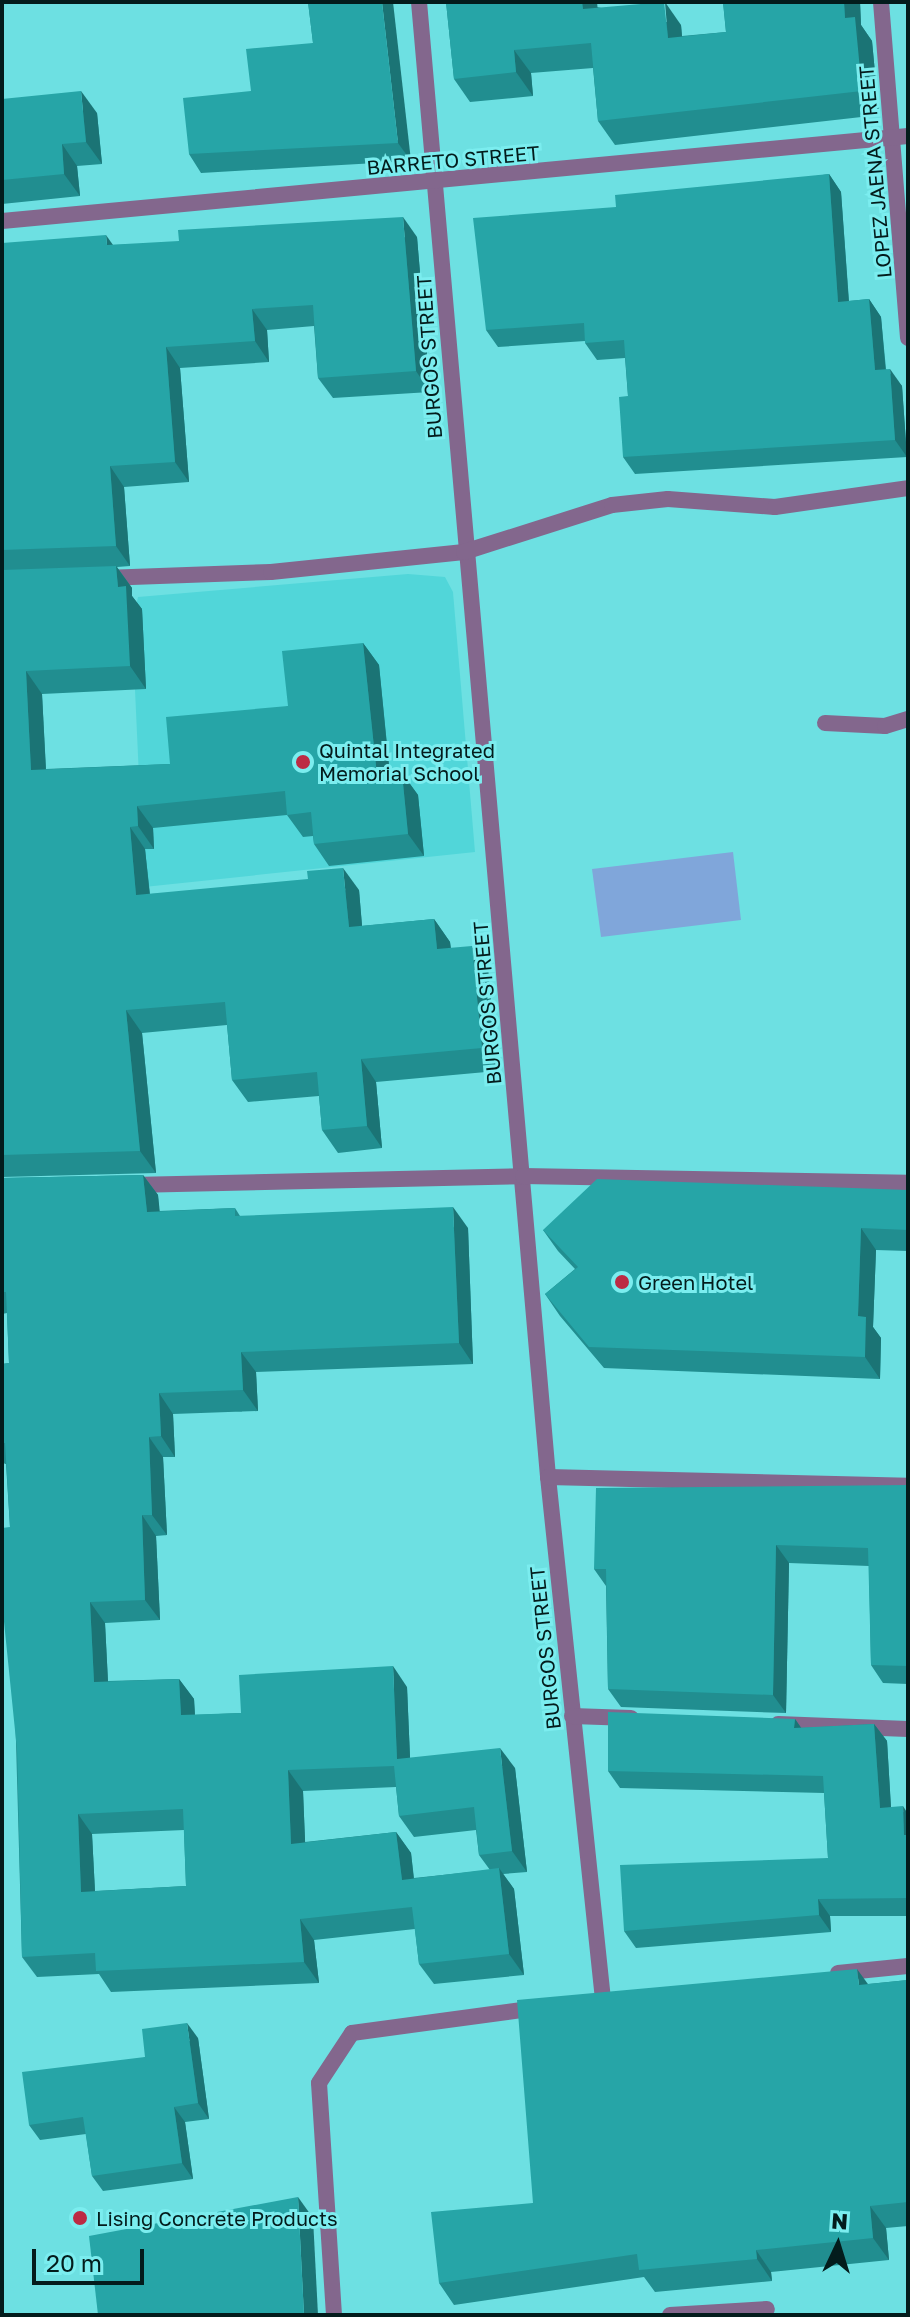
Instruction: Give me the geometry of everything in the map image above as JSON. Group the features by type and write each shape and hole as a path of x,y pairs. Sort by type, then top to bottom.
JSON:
{"street":[{"name":"BURGOS STREET","path":"419,2 464,552 548,1477 603,2000"},
{"name":"LOPEZ JAENA STREET","path":"881,2 900,137 908,338"},
{"name":"BARRETO STREET","path":"2,221 435,183 900,137"},
{"path":"81,579 271,572 464,552 612,505 668,499 775,507 908,488"},
{"path":"825,723 885,726 908,719"},
{"path":"113,1185 523,1176 908,1183"},
{"path":"548,1477 908,1486"},
{"path":"572,1716 652,1719"},
{"path":"764,1723 908,1729"},
{"path":"816,1976 908,1966"},
{"path":"334,2315 319,2083 352,2033 556,2006"},
{"path":"670,2315 767,2309"}],"shaded area":[{"name":"Quintal Integrated Memorial School","path":"408,574 445,577 453,592 475,852 144,887 132,624 138,597"},
{"path":"733,852 741,920 601,937 592,869"}],"building":[{"path":"308,2 382,2 398,143 189,154 183,98 251,91 246,49 313,43"},
{"path":"446,2 582,2 583,9 664,2 668,38 726,32 723,2 844,2 845,18 855,17 862,91 598,121 591,43 514,50 516,72 454,79"},
{"path":"81,91 86,142 62,144 64,174 2,180 2,99"},
{"path":"829,174 838,302 869,299 875,370 890,369 895,440 623,457 619,397 628,396 624,340 585,343 584,323 486,330 473,218 616,207 615,195"},
{"path":"403,217 416,371 318,378 313,305 252,309 255,341 166,347 175,462 110,466 116,546 2,550 2,243 106,235 107,245 179,241 178,230"},
{"path":"116,566 118,587 126,586 130,666 26,671 31,770 170,764 166,717 288,706 282,651 363,643 377,775 402,773 408,834 314,844 311,812 287,815 285,791 137,806 138,826 130,827 136,895 308,879 307,871 343,868 349,927 434,919 437,949 472,946 482,1048 361,1059 367,1126 322,1130 317,1072 232,1080 225,1002 126,1010 140,1151 2,1155 2,570"},
{"path":"143,1175 147,1212 235,1208 235,1216 453,1207 459,1343 241,1352 243,1390 159,1393 161,1436 149,1437 152,1515 142,1515 145,1600 90,1602 94,1682 179,1679 181,1715 241,1713 239,1675 393,1666 397,1759 500,1748 512,1851 479,1855 474,1807 399,1816 394,1766 288,1770 291,1844 396,1832 402,1880 499,1868 509,1954 419,1964 412,1907 300,1919 304,1962 96,1971 95,1953 22,1957 17,1750 2,1602 2,1528 10,1527 5,1443 2,1443 2,1364 9,1363 6,1292 2,1292 2,1178","holes":["183,1809 186,1886 81,1892 78,1814"]},
{"path":"597,1179 908,1190 908,1230 861,1228 858,1316 866,1317 865,1357 589,1347 545,1294 578,1267 543,1230"},
{"path":"908,1485 908,1666 871,1665 868,1548 776,1545 773,1695 608,1689 606,1569 594,1569 596,1488"},
{"path":"608,1712 795,1719 794,1728 874,1724 880,1808 903,1806 904,1835 908,1835 908,1898 818,1899 819,1915 624,1931 620,1865 828,1858 823,1776 608,1771"},
{"path":"857,1969 859,1985 908,1980 908,2202 870,2206 873,2238 756,2250 757,2259 639,2270 637,2254 439,2283 431,2212 533,2203 517,2000"},
{"path":"187,2023 198,2103 174,2107 182,2163 92,2176 83,2117 29,2125 22,2072 145,2057 142,2029"},
{"path":"298,2197 304,2315 98,2315 89,2236"}],"place":[{"name":"Quintal Integrated Memorial School","path":"303,762"},
{"name":"Green Hotel","path":"622,1282"},
{"name":"Lising Concrete Products","path":"80,2218"}]}
